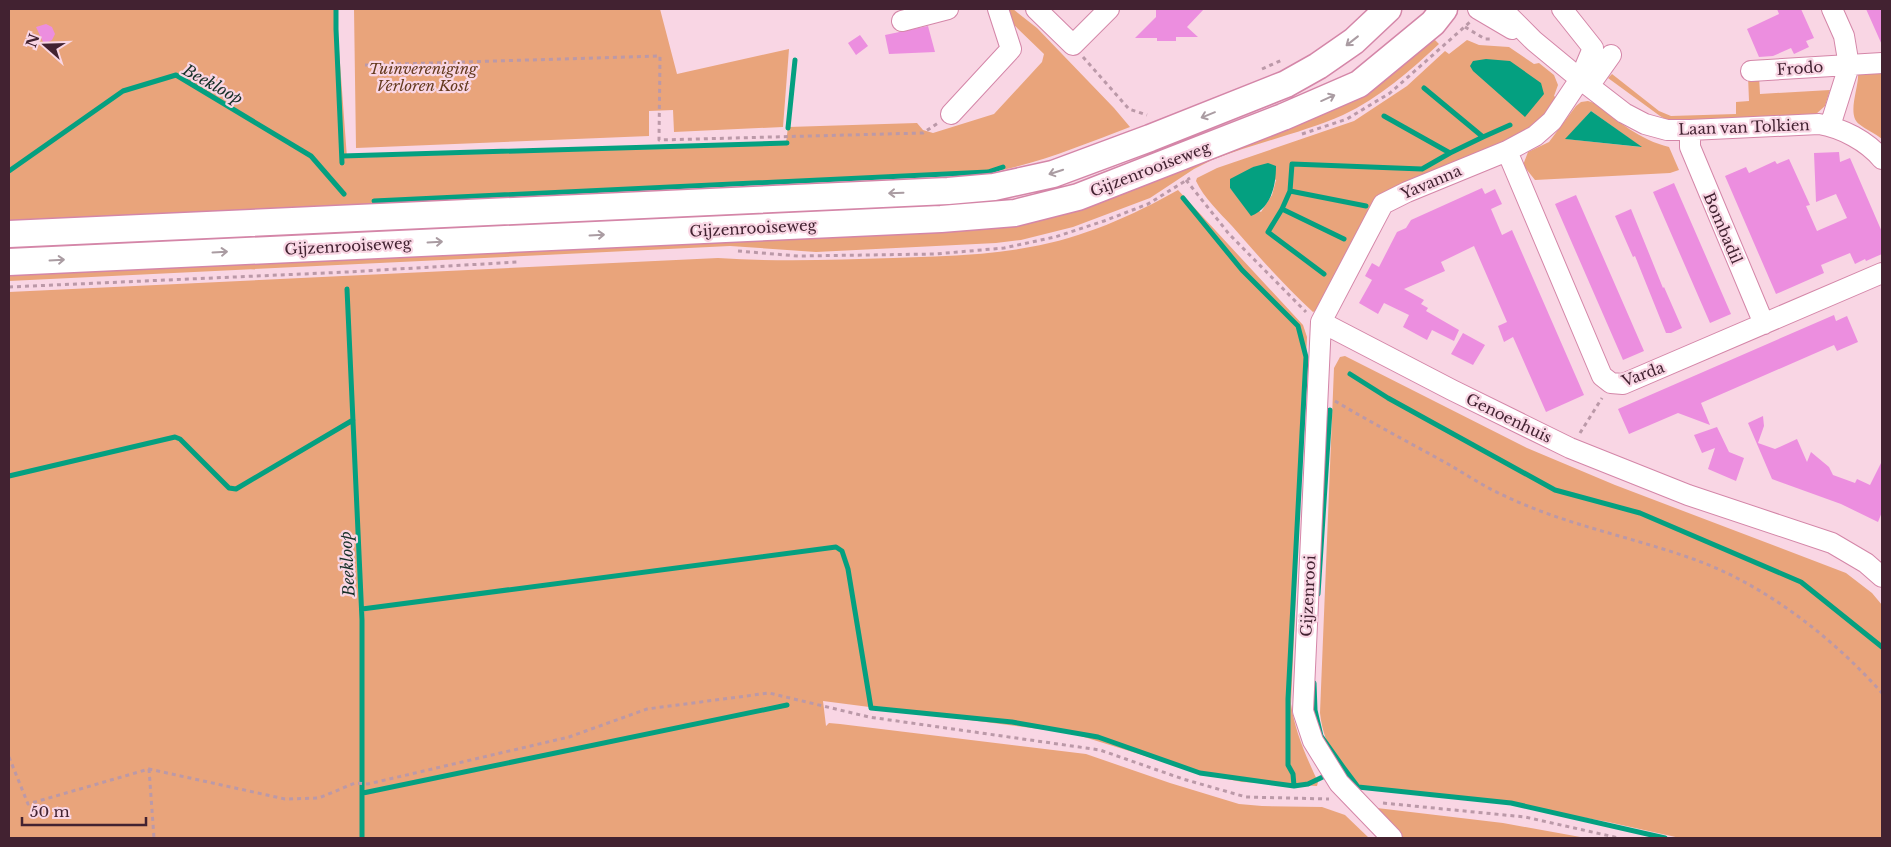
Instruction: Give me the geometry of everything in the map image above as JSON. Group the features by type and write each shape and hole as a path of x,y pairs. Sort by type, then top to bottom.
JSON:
{"main road":[{"name":"Gijzenrooiseweg","path":"9,234 938,192 994,187 1053,174 1286,84 1318,66 1354,41 1388,9"},
{"name":"Gijzenrooiseweg","path":"9,262 921,220 1015,213 1078,197 1283,117 1359,84 1433,23 1444,9"}],"street":[{"path":"902,21 948,9"},
{"path":"951,114 1011,49 998,9"},
{"path":"1036,9 1073,45 1109,9"},
{"name":"Laan van Tolkien","path":"1478,9 1534,41"},
{"name":"Laan van Tolkien","path":"1502,9 1534,41 1624,113 1645,124 1667,130 1807,124 1830,126 1859,140 1882,159"},
{"path":"1562,9 1593,48 1585,82"},
{"name":"Frodo","path":"1830,126 1849,66 1844,36 1832,9"},
{"path":"1585,82 1611,55"},
{"name":"Frodo","path":"1751,71 1882,63"},
{"name":"Yavanna","path":"1321,322 1383,204 1407,192 1507,151 1535,136 1552,121 1585,82"},
{"name":"Bombadil","path":"1690,130 1690,148 1764,324"},
{"name":"Varda","path":"1507,151 1602,376 1611,383 1623,384 1882,273"},
{"name":"Gijzenrooi","path":"1321,322 1303,711 1313,741 1339,783 1392,838"},
{"name":"Genoenhuis","path":"1321,322 1452,390 1570,448 1688,494 1832,543 1866,563 1882,577"}],"path":[{"path":"1073,45 1129,109 1146,115 1155,112"},
{"path":"366,65 660,56 659,140 923,133 951,114"},
{"path":"1260,70 1286,58"},
{"path":"1186,180 1229,234 1299,306 1321,322"},
{"path":"1570,448 1611,383"},
{"path":"1318,391 1506,497 1540,511 1693,559 1729,573 1766,595 1815,630 1844,653 1882,693"},
{"path":"9,757 28,804 149,770 285,799 319,798 355,783 368,784 569,737 648,709 769,694 869,717 1100,750 1184,779 1246,797 1355,800 1525,817 1619,838"},
{"path":"149,770 154,838"}],"green space":[{"path":"9,9 336,9 347,158 786,143 788,127 917,123 923,130 933,133 994,114 1042,62 1044,54 1013,24 1006,9 1013,9 1037,28 1130,127 1041,160 986,173 501,197 382,200 369,207 9,226"},
{"name":"Tuinvereniging Verloren Kost","path":"354,9 660,9 677,74 789,49 783,127 674,132 673,110 649,111 649,136 356,148"},
{"path":"1432,37 1439,44 1417,64 1382,92 1343,115 1212,160 1194,169 1150,198 1073,227 1021,240 996,243 816,252 730,246 9,281 9,268 1037,215"},
{"path":"1467,40 1479,45 1509,47 1534,64 1539,63 1554,75 1558,85 1554,96 1558,99 1549,112 1529,131 1396,189 1317,310 1313,312 1271,270 1213,205 1199,187 1196,181 1197,178 1217,168 1354,121 1407,86 1445,51 1449,54","holes":["1253,167 1276,180 1272,195 1261,212 1239,198 1230,188"]},
{"path":"1882,70 1882,139 1859,124 1855,119 1853,107 1858,71"},
{"path":"1612,74 1659,111 1671,116 1736,114 1736,102 1749,101 1748,76 1759,76 1760,94 1830,90 1825,106 1816,114 1680,121 1667,120 1660,116 1608,78"},
{"path":"1588,101 1594,103 1639,135 1669,147 1679,170 1670,173 1535,180 1523,165 1528,152 1549,142 1581,102","holes":["1591,111 1641,147 1566,139"]},
{"path":"1178,190 1303,325 1307,337 1291,704 1298,734 1318,782 1317,786 1242,782 1207,775 1071,733 823,701 826,726 829,723 840,724 1086,754 1239,804 1322,807 1345,815 1369,838 9,838 9,292 718,258 827,260 979,254 1030,247 1088,232 1143,209"},
{"path":"1345,356 1527,448 1615,485 1846,573 1872,593 1882,605 1882,838 1680,838 1608,822 1510,804 1352,788 1331,752 1324,733 1320,713 1334,368 1340,357"},
{"path":"1377,808 1503,823 1586,838 1397,838"}],"shaded area":[{"path":"1486,59 1510,61 1541,83 1544,94 1525,117 1473,71 1470,66 1473,61"},
{"path":"1591,111 1642,147 1565,139"},
{"path":"1268,163 1276,166 1271,196 1263,208 1251,216 1230,188 1230,179 1253,167"}],"building":[{"path":"1156,9 1204,9 1187,27 1198,37 1176,37 1176,41 1157,41 1157,38 1135,38 1156,17"},
{"path":"1777,9 1801,9 1814,38 1806,41 1809,47 1794,54 1791,48 1773,56 1759,57 1747,29 1779,14"},
{"path":"1866,9 1882,9 1882,45"},
{"path":"46,24 52,27 55,34 52,40 44,44 36,27"},
{"path":"928,26 935,52 889,54 885,35"},
{"path":"860,35 868,46 856,55 848,43"},
{"path":"1839,152 1840,162 1850,158 1882,232 1882,254 1855,264 1850,253 1821,265 1824,273 1776,294 1725,176 1746,167 1749,173 1775,161 1777,164 1789,159 1810,205 1806,206 1817,231 1847,218 1836,194 1816,202 1814,153"},
{"path":"1674,183 1731,314 1710,323 1653,192"},
{"path":"1482,188 1485,194 1495,189 1502,204 1491,209 1502,235 1512,230 1584,395 1546,412 1513,337 1504,342 1498,326 1507,322 1474,246 1441,262 1445,271 1404,289 1424,300 1421,304 1428,308 1426,311 1459,330 1454,341 1432,330 1427,340 1403,327 1409,315 1384,303 1378,314 1359,303 1372,280 1365,276 1372,263 1379,267 1397,232 1406,228 1411,220"},
{"path":"1576,195 1644,351 1623,360 1555,204"},
{"path":"1631,209 1663,288 1682,328 1671,333 1666,333 1635,256 1633,257 1615,216"},
{"path":"1834,315 1836,321 1847,316 1858,342 1837,351 1834,345 1701,403 1710,425 1678,413 1629,434 1618,409"},
{"path":"1463,333 1485,345 1473,365 1451,354"},
{"path":"1763,416 1764,426 1758,443 1775,449 1797,439 1807,462 1811,452 1829,467 1833,475 1855,483 1857,479 1870,485 1882,461 1882,512 1878,522 1841,504 1772,479 1748,423"},
{"path":"1717,427 1729,452 1744,458 1736,481 1708,469 1715,448 1702,453 1694,435"}],"waterway":[{"path":"336,9 342,163"},
{"path":"788,128 795,60"},
{"name":"Beekloop","path":"9,171 123,91 176,75 311,156 344,194"},
{"path":"1424,88 1483,137 1510,125"},
{"path":"1384,116 1450,153 1483,137"},
{"path":"342,156 787,143"},
{"path":"1366,206 1290,191 1292,164 1422,169 1450,153"},
{"path":"374,201 988,172 1003,167"},
{"path":"1290,191 1282,209 1344,239"},
{"path":"1183,198 1242,270 1298,326 1306,357 1288,699 1288,765 1293,774 1294,786"},
{"path":"1282,209 1268,232 1324,274"},
{"name":"Beekloop","path":"347,289 362,620 362,838"},
{"path":"1350,374 1388,398 1555,490 1640,513 1801,582 1882,647"},
{"path":"1318,594 1330,410"},
{"path":"9,476 175,437 180,439 229,488 236,489 353,420"},
{"path":"362,609 836,547 842,551 848,569 871,708 1012,722 1098,737 1200,773 1294,786 1308,784 1329,774"},
{"path":"1314,683 1315,710 1321,736 1343,767 1336,771"},
{"path":"363,793 787,705"},
{"path":"1343,767 1358,787 1511,803 1665,838"}]}
